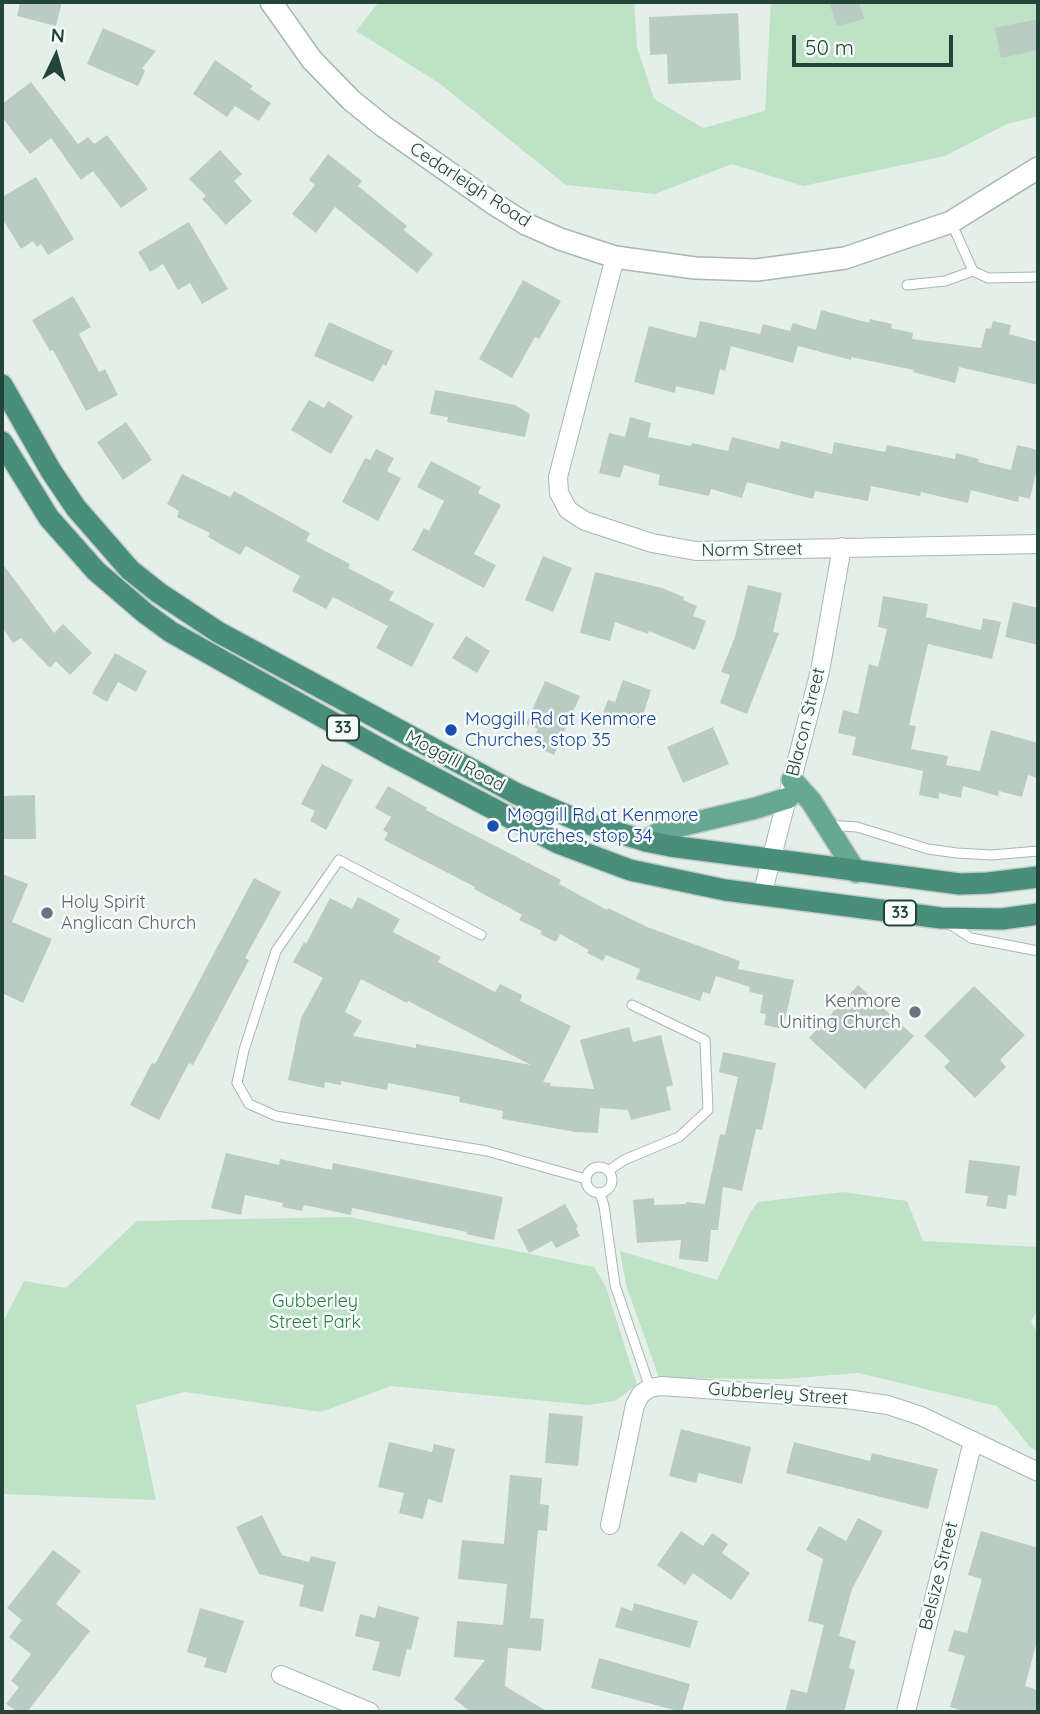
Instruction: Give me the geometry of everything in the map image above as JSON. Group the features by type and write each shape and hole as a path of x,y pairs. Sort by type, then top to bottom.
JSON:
{"highway":[{"name":"Moggill Road","path":"2,384 51,471 84,517 130,570 177,606 218,632 517,794 582,822 646,841 771,861 960,884 1038,877"},
{"name":"Moggill Road","path":"2,442 29,489 73,546 123,596 181,638 393,756 558,843 630,870 762,895 941,918 988,920 1038,914"}],"main road":[{"path":"646,841 663,830 756,808 790,789 811,801 856,872"}],"street":[{"name":"Cedarleigh Road","path":"271,2 312,60 351,100 383,127 526,223 560,239 615,257 695,268 757,270 845,258 951,222 1038,168"},
{"name":"Norm Street","path":"615,257 558,477 559,492 568,510 585,521 652,543 696,551 1038,544"},
{"name":"Blacon Street","path":"762,895 820,671 842,547"},
{"name":"Gubberley Street","path":"650,1388 661,1386 869,1401 921,1416 1038,1472"},
{"path":"610,1525 635,1405 641,1394 650,1388"},
{"name":"Belsize Street","path":"906,1712 972,1441"},
{"path":"281,1675 370,1712"}],"lane":[{"path":"951,222 973,271 988,278 1038,277"},
{"path":"907,285 945,281 973,271"},
{"path":"824,824 857,827 929,849 957,853 992,855 1038,851"},
{"path":"481,935 339,860 276,951 244,1050 237,1083 249,1104 276,1116 487,1151 586,1179"},
{"path":"941,918 971,938 1038,951"},
{"path":"608,1171 624,1160 679,1137 708,1110 705,1040 632,1005"},
{"path":"604,1168 612,1177 612,1184 607,1191 600,1193 590,1189 586,1179 590,1170 604,1168"},
{"path":"600,1193 615,1285 650,1388"}],"green space":[{"path":"379,2 634,2 637,47 654,99 703,128 765,111 771,2 1038,2 1038,116 1007,124 945,156 803,186 732,164 655,194 566,185 439,83 356,31"},
{"path":"843,1192 907,1201 923,1241 1038,1247 1038,1310 1031,1321 1038,1334 1038,1451 1030,1447 997,1406 858,1373 784,1379 659,1378 626,1285 620,1251 717,1280 758,1202"},
{"name":"Gubberley Street Park","path":"349,1217 594,1267 606,1287 637,1385 615,1401 587,1405 391,1386 321,1412 185,1392 136,1405 156,1500 2,1494 2,1324 24,1281 66,1288 137,1221"}],"building":[{"path":"20,2 62,2 56,26 17,16"},
{"path":"829,2 859,2 864,19 837,26"},
{"path":"738,13 741,80 668,84 667,54 650,55 649,17"},
{"path":"1038,19 1038,50 1001,58 995,28"},
{"path":"103,28 156,51 142,68 145,71 138,86 87,64"},
{"path":"215,60 253,86 250,89 271,103 259,121 235,106 227,117 193,94"},
{"path":"31,82 78,144 88,137 94,144 107,135 148,189 121,208 93,171 81,180 51,138 30,154 2,117 2,104"},
{"path":"220,150 242,174 234,181 252,201 226,225 202,199 206,196 189,179"},
{"path":"328,154 362,181 358,186 407,226 404,230 433,254 417,273 335,207 316,233 292,214 315,185 309,180"},
{"path":"36,177 74,239 48,255 41,244 37,247 33,241 21,249 2,218 2,197"},
{"path":"189,222 228,289 202,304 190,283 178,290 163,264 150,272 138,252"},
{"path":"523,280 561,301 539,339 535,337 512,378 479,359"},
{"path":"73,296 91,327 79,334 99,372 105,369 118,395 86,411 53,350 50,351 32,320"},
{"path":"821,310 869,323 870,319 892,324 891,328 913,333 912,339 981,348 986,328 991,329 993,321 1011,325 1009,334 1038,342 1038,385 959,367 955,383 913,372 914,370 851,357 851,360 798,346 793,363 731,346 725,371 720,369 714,395 676,386 675,393 634,382 649,326 696,338 700,321 760,334 763,324 790,331 793,323 816,330"},
{"path":"329,322 393,351 386,366 383,364 373,382 314,356"},
{"path":"435,390 515,405 530,414 525,437 447,422 448,417 430,414"},
{"path":"309,400 324,408 328,401 353,416 331,454 291,430"},
{"path":"630,417 651,423 648,437 728,451 732,437 779,449 781,441 832,454 834,442 885,452 887,445 955,459 956,453 979,459 978,462 1011,470 1017,445 1038,450 1038,464 1030,499 1019,496 1018,502 971,490 968,503 921,492 920,496 871,486 868,501 815,491 813,499 747,482 742,498 711,489 709,496 658,485 660,475 624,465 620,478 599,473 609,433 625,437"},
{"path":"126,422 152,460 123,480 97,442"},
{"path":"376,449 394,458 387,471 401,478 378,521 342,502 365,458 370,460"},
{"path":"431,461 481,487 478,493 501,505 474,554 496,565 484,588 412,550 424,528 429,531 444,501 417,487"},
{"path":"182,474 230,497 234,491 310,533 306,541 350,564 348,568 394,592 389,600 434,624 412,667 376,648 388,626 333,597 326,609 292,591 300,576 246,546 240,555 208,537 210,533 177,517 179,511 167,504"},
{"path":"543,556 572,568 553,612 525,600"},
{"path":"2,563 54,633 63,624 92,653 70,675 56,661 50,668 21,638 13,643 2,627"},
{"path":"595,572 662,588 697,606 693,616 706,621 695,650 649,631 648,634 615,622 610,641 580,633"},
{"path":"748,585 782,593 773,632 779,633 747,714 720,703 730,675 721,672 735,637"},
{"path":"883,596 928,604 926,617 981,630 983,618 1001,622 992,659 928,644 909,725 916,726 911,749 948,756 946,765 980,771 991,730 1038,743 1038,778 1028,775 1022,797 999,791 998,796 963,786 961,798 939,793 939,799 919,795 923,771 852,755 856,737 838,733 843,710 858,714 869,664 878,667 887,629 878,627"},
{"path":"1013,602 1038,608 1038,645 1005,637"},
{"path":"466,636 490,651 477,673 452,658"},
{"path":"115,653 147,671 136,692 118,682 107,702 92,693"},
{"path":"623,680 651,690 639,728 602,715 608,700 615,702"},
{"path":"545,681 580,696 554,755 531,745 538,729 526,724"},
{"path":"713,727 729,764 683,783 667,747"},
{"path":"322,764 353,780 326,830 310,821 315,811 301,804"},
{"path":"388,786 427,808 426,810 561,880 559,884 607,910 608,908 647,927 740,961 738,969 794,980 783,1029 764,1025 766,1014 760,1013 763,995 749,992 750,987 716,976 710,994 703,992 700,1001 636,979 640,969 606,955 603,961 560,934 556,942 540,934 542,931 519,920 522,915 519,913 384,840 388,833 383,830 391,817 375,808"},
{"path":"35,795 36,839 2,839 2,796"},
{"path":"2,874 28,884 12,922 52,939 23,1003 2,993"},
{"path":"254,878 281,892 245,958 249,960 223,1009 193,1065 189,1063 159,1120 130,1105 152,1063 155,1064"},
{"path":"358,897 400,919 393,932 441,957 438,962 495,992 500,984 522,995 520,1001 571,1026 543,1082 551,1083 550,1086 594,1089 580,1040 629,1027 633,1042 661,1035 673,1085 666,1087 671,1110 631,1120 628,1110 600,1108 598,1133 576,1132 502,1119 503,1111 459,1102 460,1097 388,1083 387,1090 341,1081 341,1085 325,1082 324,1088 288,1080 301,1018 323,978 293,962 304,942 306,944 330,898 352,909","holes":["361,979 407,1003 408,1001 531,1065 416,1044 416,1048 353,1036 362,1021 345,1012"]},
{"path":"858,985 914,1036 865,1089 809,1038"},
{"path":"974,986 1025,1035 1000,1060 1006,1067 975,1098 944,1067 950,1061 924,1036"},
{"path":"723,1052 776,1063 773,1076 774,1074 762,1130 756,1129 742,1191 723,1187 718,1230 711,1230 708,1262 679,1259 681,1240 637,1243 633,1200 654,1198 654,1205 686,1202 705,1204 720,1134 725,1135 738,1077 719,1072"},
{"path":"226,1153 279,1165 280,1159 332,1170 333,1163 503,1197 494,1240 352,1208 351,1215 304,1205 302,1211 282,1207 283,1203 245,1195 241,1215 211,1208"},
{"path":"969,1160 1020,1166 1016,1196 1008,1195 1006,1209 986,1206 988,1196 965,1193"},
{"path":"565,1204 580,1236 556,1248 552,1241 529,1253 517,1230"},
{"path":"549,1413 583,1416 578,1466 545,1463"},
{"path":"681,1429 751,1447 742,1484 699,1473 696,1483 669,1476"},
{"path":"389,1442 432,1452 434,1444 455,1449 442,1503 428,1499 423,1519 399,1513 404,1493 378,1487"},
{"path":"794,1442 870,1461 872,1453 938,1469 928,1509 786,1473"},
{"path":"510,1475 542,1478 540,1504 549,1505 547,1531 538,1530 530,1618 544,1619 541,1651 508,1648 505,1686 548,1712 471,1712 454,1699 485,1660 454,1657 457,1621 503,1625 507,1584 458,1579 462,1540 504,1544"},
{"path":"262,1515 282,1555 309,1562 311,1556 336,1562 323,1612 299,1606 304,1585 259,1574 236,1527"},
{"path":"858,1518 883,1531 852,1589 839,1636 856,1641 849,1668 855,1670 844,1712 785,1712 791,1689 807,1693 824,1625 808,1621 823,1559 806,1550 819,1526 846,1541"},
{"path":"681,1531 703,1546 712,1533 728,1544 722,1553 750,1573 731,1600 693,1573 685,1585 657,1565"},
{"path":"981,1531 1038,1548 1038,1637 1025,1686 1038,1690 1038,1712 967,1712 950,1707 965,1656 948,1651 954,1630 967,1633 982,1579 968,1575"},
{"path":"53,1550 81,1571 56,1604 90,1631 27,1712 18,1712 6,1704 19,1687 11,1681 31,1654 9,1637 22,1620 7,1608"},
{"path":"634,1603 698,1621 690,1648 615,1627 621,1607 632,1611"},
{"path":"378,1606 419,1617 411,1650 407,1649 400,1677 372,1670 380,1642 355,1636 360,1614 375,1618"},
{"path":"200,1608 244,1621 226,1673 204,1667 207,1658 187,1652"},
{"path":"599,1658 690,1684 682,1712 591,1688"}],"place":[{"name":"Moggill Rd at Kenmore Churches, stop 35","path":"451,730"},
{"name":"Moggill Rd at Kenmore Churches, stop 34","path":"493,826"},
{"name":"Holy Spirit Anglican Church","path":"47,913"},
{"name":"Kenmore Uniting Church","path":"915,1012"}]}
